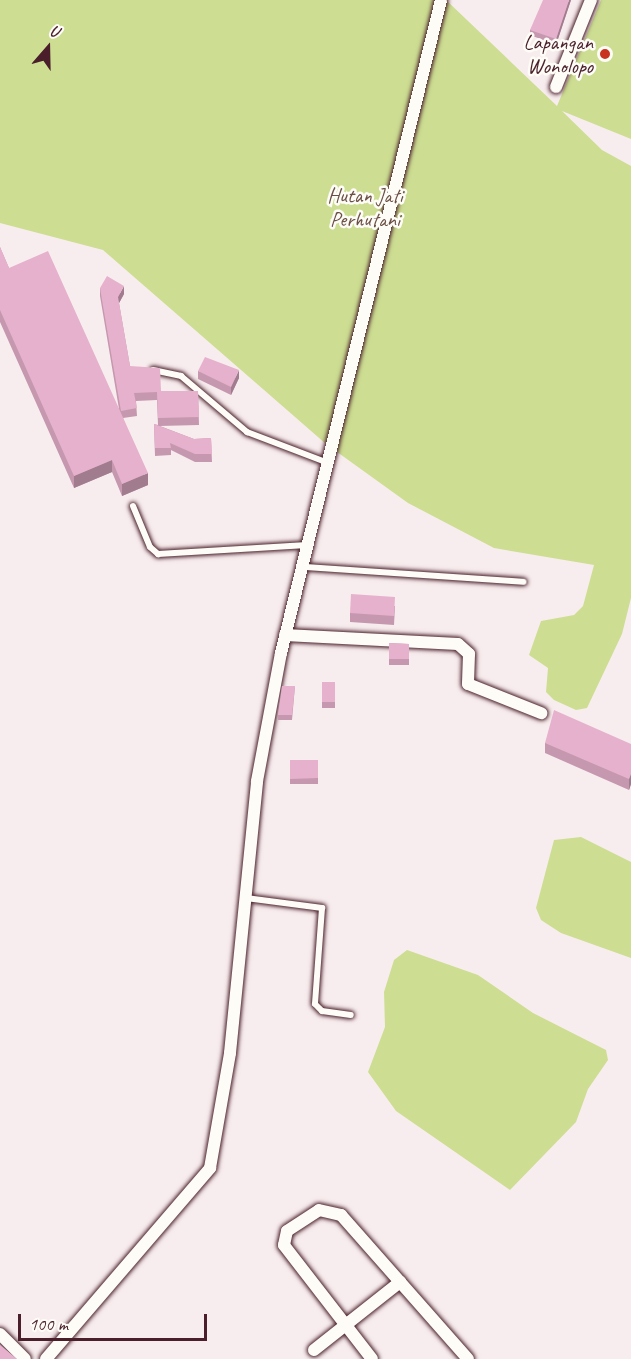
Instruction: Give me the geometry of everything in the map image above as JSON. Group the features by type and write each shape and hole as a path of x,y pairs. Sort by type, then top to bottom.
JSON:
{"street":[{"path":"46,1359 188,1187 208,1172 230,1053 242,897 285,635 311,544 368,280 441,0"},
{"path":"556,87 591,0"},
{"path":"285,635 458,644 469,654 468,684 541,713"},
{"path":"372,1359 284,1245 287,1231 319,1210 334,1210 468,1359"},
{"path":"314,1350 400,1282"},
{"path":"0,1334 25,1359"}],"lane":[{"path":"147,370 172,370 247,432 328,463"},
{"path":"133,506 150,547 158,554 311,544"},
{"path":"305,567 523,582"},
{"path":"242,897 322,908 315,1004 322,1011 351,1015"}],"green space":[{"name":"Hutan Jati Perhutani","path":"0,0 446,0 557,106 601,0 631,0 631,139 562,111 602,150 631,166 631,598 622,634 587,708 576,710 554,700 546,692 548,668 529,655 541,621 574,615 583,606 594,565 494,548 408,503 326,444 103,250 0,223"},
{"path":"581,837 631,862 631,958 561,933 541,920 536,908 554,840"},
{"path":"407,950 478,975 533,1013 606,1050 608,1060 588,1089 576,1122 510,1190 396,1111 368,1072 385,1027 384,992 394,960"}],"building":[{"path":"543,0 569,0 556,39 530,30"},
{"path":"0,247 9,268 48,251 148,473 122,484 112,460 74,476 0,310"},
{"path":"107,276 124,286 118,297 130,366 160,368 161,391 198,391 199,417 158,418 157,392 134,393 137,408 121,411 100,288"},
{"path":"205,357 239,370 231,387 198,371"},
{"path":"154,424 194,439 211,438 212,454 195,454 170,443 171,448 155,448"},
{"path":"351,594 395,597 394,616 350,613"},
{"path":"389,643 409,644 409,659 389,659"},
{"path":"322,682 335,682 335,702 322,702"},
{"path":"282,686 295,686 292,715 278,715"},
{"path":"554,710 631,744 629,779 545,743"},
{"path":"290,760 318,760 318,778 290,779"},
{"path":"0,1345 17,1359 0,1359"}],"place":[{"name":"Lapangan Wonolopo","path":"605,54"}]}
